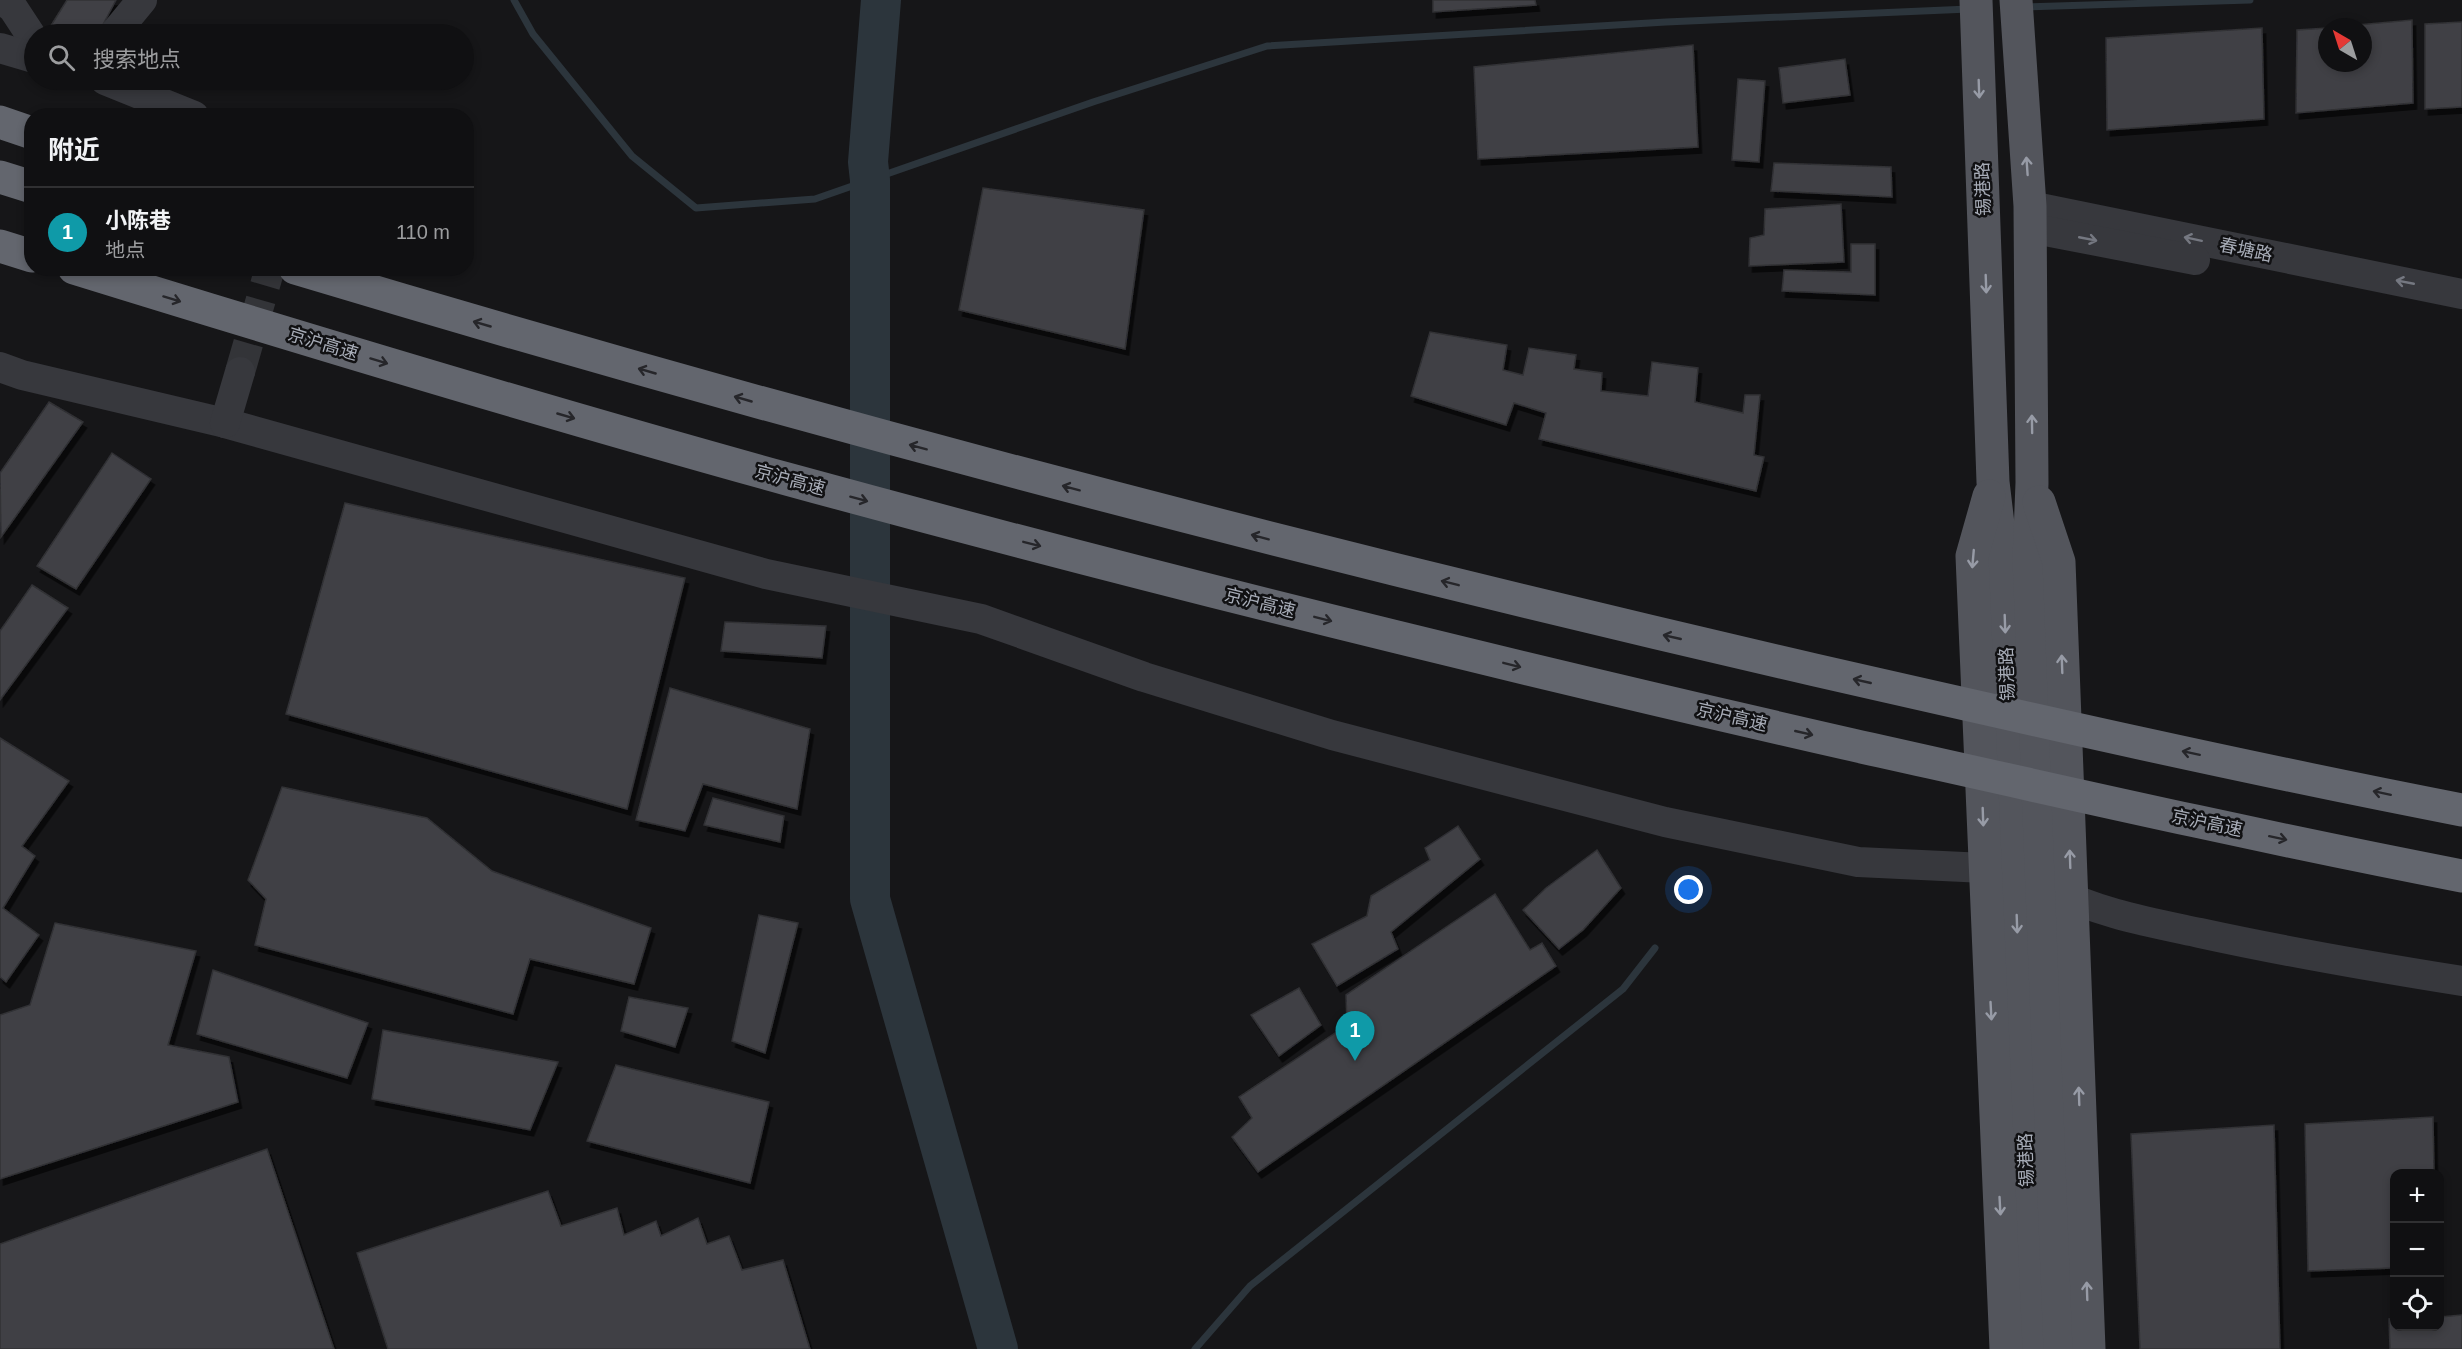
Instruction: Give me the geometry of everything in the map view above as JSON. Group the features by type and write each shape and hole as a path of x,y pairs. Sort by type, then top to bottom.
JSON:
{"highway":[{"path":"0,122 24,130"},
{"path":"0,177 24,184"},
{"name":"京沪高速","path":"100,276 473,389 783,478 975,530 1594,686 2118,804 2462,876"},
{"path":"322,276 782,410 975,463 1300,547 1615,624 1920,694 2462,810"}],"main road":[{"name":"锡港路","path":"2017,14 2030,217 2032,483 2014,876 2034,1349"},
{"name":"锡港路","path":"1977,15 1993,482 1972,556 2014,876 2060,1349"},
{"path":"2032,483 2059,562 2089,1349"},
{"path":"2006,1349 2014,876"}],"street":[{"path":"2,0 13,8 24,25"},
{"path":"122,24 142,0"},
{"path":"0,48 24,55"},
{"path":"130,90 174,108"},
{"name":"春塘路","path":"2030,217 2462,294"},
{"name":"春塘路","path":"2030,217 2462,314"},
{"path":"0,367 22,375 225,423 766,574 981,619 1144,677 1332,735 1665,822 1858,862 2014,876 2115,914 2305,956 2462,981"},
{"path":"225,423 240,372"}],"building":[{"path":"67,0 116,0 103,24 52,24"},
{"path":"1433,0 1535,0 1536,5 1433,12"},
{"path":"2412,20 2413,103 2296,113 2297,30 2318,29 2318,72 2372,72 2372,24"},
{"path":"2462,22 2462,107 2425,109 2425,24"},
{"path":"2262,28 2264,119 2107,130 2106,38"},
{"path":"1693,45 1698,147 1478,159 1474,67"},
{"path":"1845,59 1850,95 1783,103 1779,68"},
{"path":"1738,79 1765,81 1759,162 1732,160"},
{"path":"1774,163 1891,167 1892,197 1771,191"},
{"path":"983,188 1144,210 1125,349 959,310"},
{"path":"1841,204 1844,262 1749,266 1750,238 1764,235 1765,209"},
{"path":"1851,244 1875,244 1875,295 1782,291 1784,270 1851,272"},
{"path":"1430,332 1507,345 1503,370 1523,375 1529,348 1576,355 1574,369 1602,373 1601,391 1648,396 1652,362 1698,368 1695,402 1743,413 1745,395 1760,395 1754,455 1764,457 1756,491 1539,439 1546,413 1514,403 1506,425 1411,396"},
{"path":"49,402 83,422 1,537 0,473"},
{"path":"112,453 151,479 76,589 37,566"},
{"path":"345,503 685,578 627,809 286,714"},
{"path":"32,585 68,608 0,700 0,631"},
{"path":"725,622 826,626 822,658 721,651"},
{"path":"670,688 810,729 797,809 703,784 685,831 636,820"},
{"path":"0,738 69,781 22,846 35,856 3,908 39,935 6,982 0,977"},
{"path":"282,787 427,818 492,871 651,928 634,984 530,959 513,1014 255,945 266,899 248,880"},
{"path":"713,798 784,816 780,842 704,825"},
{"path":"1458,826 1480,859 1391,932 1398,949 1337,986 1312,944 1367,916 1371,896 1430,860 1425,848"},
{"path":"1597,850 1621,888 1583,930 1559,949 1523,910 1546,888"},
{"path":"1495,894 1530,950 1542,943 1556,966 1258,1172 1232,1137 1252,1118 1239,1097 1347,1025 1346,995"},
{"path":"759,915 798,923 765,1053 732,1041"},
{"path":"55,923 196,951 168,1045 229,1057 238,1102 0,1179 0,1015 30,1005"},
{"path":"213,970 368,1023 347,1078 197,1034"},
{"path":"1299,988 1321,1025 1279,1056 1251,1015"},
{"path":"629,997 688,1008 675,1047 621,1031"},
{"path":"383,1030 558,1062 530,1130 372,1099"},
{"path":"616,1065 769,1102 750,1183 587,1141"},
{"path":"2433,1117 2434,1169 2390,1169 2390,1268 2308,1271 2305,1124"},
{"path":"2274,1125 2280,1349 2140,1349 2131,1134"},
{"path":"267,1149 334,1349 0,1349 0,1244"},
{"path":"548,1191 561,1226 617,1208 624,1235 656,1221 661,1236 698,1218 707,1244 729,1236 742,1270 783,1260 810,1349 388,1349 357,1253"},
{"path":"2462,1315 2462,1349 2390,1349 2389,1319 2390,1331 2444,1331 2444,1317"}],"waterway":[{"path":"514,0 533,34 632,156 696,208 815,199 1093,102 1267,46 1666,22 1969,9"},
{"path":"881,0 868,162 870,180 870,899 998,1349"},
{"path":"2025,7 2250,0"},
{"path":"1195,1349 1250,1286 1623,989 1655,948"}],"tunnel":[{"path":"240,372 268,276"}],"place":[{"name":"小陈巷","path":"1355,1061"}]}
